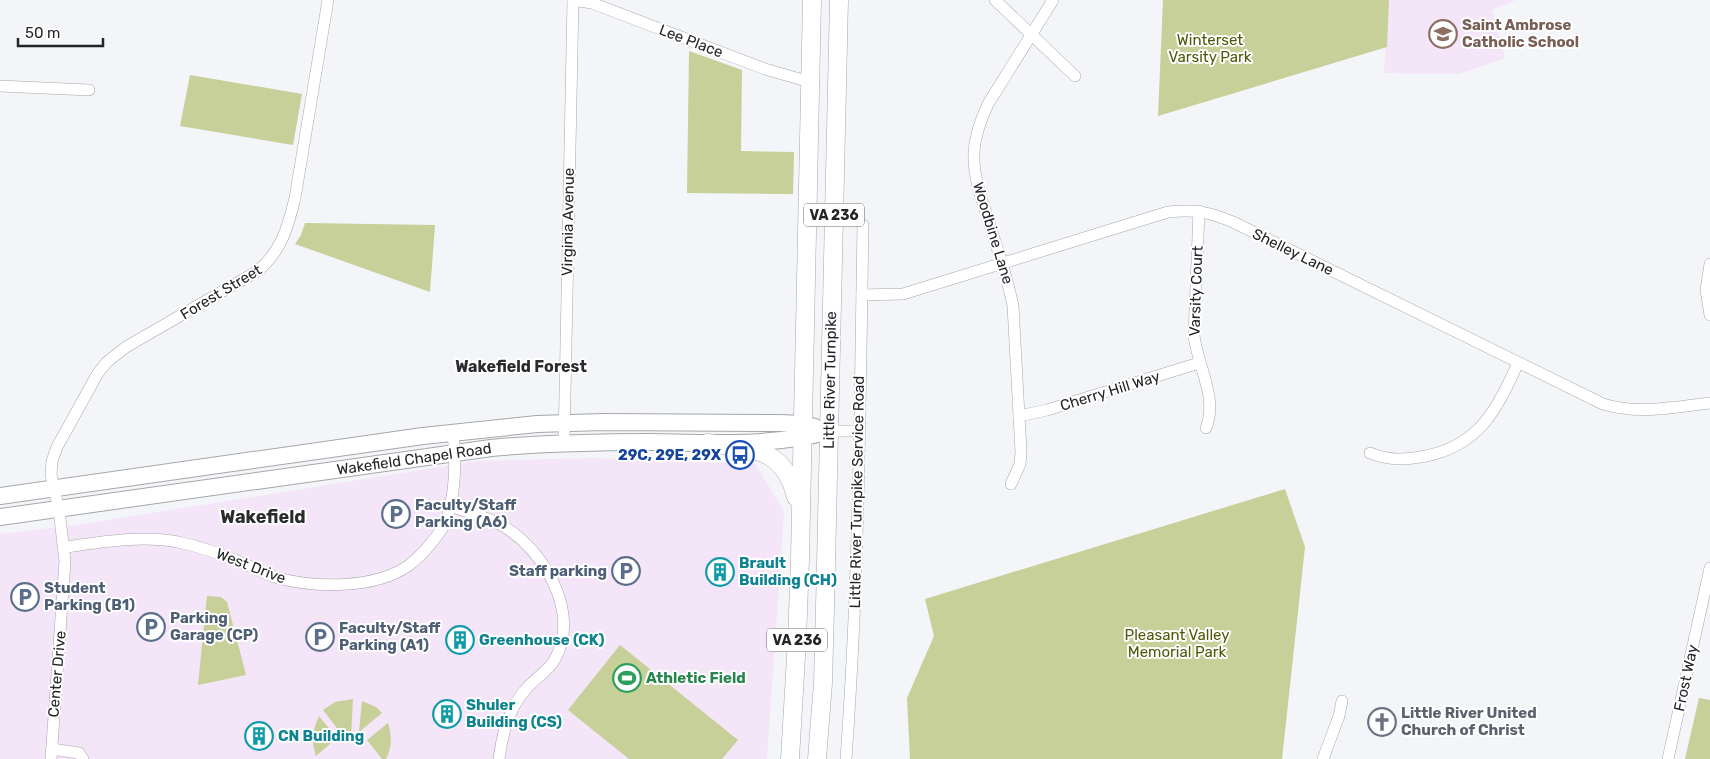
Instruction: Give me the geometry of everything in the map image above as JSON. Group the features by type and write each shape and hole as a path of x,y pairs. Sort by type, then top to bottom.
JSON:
{"main road":[{"name":"Little River Turnpike","path":"790,759 801,522 812,0"},
{"name":"Little River Turnpike","path":"817,759 823,683 830,430 838,0"},
{"name":"Wakefield Chapel Road","path":"0,496 454,433 564,423 802,431 830,430"},
{"name":"Wakefield Chapel Road","path":"0,517 519,445 602,442 769,442 802,431"},
{"path":"707,443 762,451 772,457 784,468 792,482 801,522"}],"street":[{"name":"Forest Street","path":"58,510 51,475 52,461 57,447 82,400 107,362 126,347 256,272 277,251 289,222 295,198 328,0"},
{"name":"Lee Place","path":"573,0 592,3 764,69 810,82"},
{"name":"Virginia Avenue","path":"564,443 573,0"},
{"path":"996,0 1075,76"},
{"name":"Woodbine Lane","path":"1010,484 1018,469 1022,452 1013,306 978,186 975,170 976,138 981,119 988,104 1053,0"},
{"path":"0,86 89,90"},
{"name":"Shelley Lane","path":"862,295 903,294 1168,212 1199,211 1233,222 1602,404 1620,409 1642,410 1710,403"},
{"name":"Varsity Court","path":"1199,211 1194,336 1199,363 1210,398 1211,409 1206,428"},
{"name":"Little River Turnpike Service Road","path":"846,759 853,643 863,225"},
{"path":"1710,264 1706,290 1710,315"},
{"name":"Cherry Hill Way","path":"1020,416 1047,410 1199,363"},
{"path":"1370,453 1389,459 1409,459 1440,453 1471,437 1492,414 1504,394 1518,363"},
{"name":"Wakefield Chapel Road","path":"830,430 859,431"},
{"name":"West Drive","path":"65,547 112,541 157,539 210,550 276,578 315,584 355,583 391,574 406,567 418,557 444,523 450,506 455,453 454,433"},
{"path":"450,506 485,517 504,527 524,542 540,560 551,579 564,617 562,645 555,660 544,674 526,689 515,705 506,723 499,759"},
{"name":"Center Drive","path":"58,510 65,547 65,583 51,754 79,753 83,759"},
{"name":"Frost Way","path":"1668,759 1710,568"},
{"path":"1323,759 1337,724 1342,701"}],"shaded area":[{"name":"Saint Ambrose Catholic School","path":"1389,0 1516,0 1492,10 1505,58 1459,74 1384,73"},
{"path":"594,458 755,464 784,511 767,759 0,759 0,534 83,524 477,461"}],"green space":[{"name":"Winterset Varsity Park","path":"1163,0 1389,0 1387,47 1158,116"},
{"path":"689,51 742,70 741,151 794,152 793,194 687,193"},
{"path":"190,75 302,94 293,145 180,126"},
{"path":"305,223 435,225 430,292 295,244 301,235"},
{"name":"Pleasant Valley Memorial Park","path":"1285,489 1305,547 1282,759 910,759 907,698 934,636 925,599"},
{"path":"207,596 221,597 227,602 246,675 198,685"},
{"name":"Athletic Field","path":"620,645 738,740 722,759 629,759 568,710"},
{"path":"1699,698 1710,700 1710,759 1685,759"},
{"path":"353,699 351,738 347,741 323,710 335,702"},
{"path":"362,701 376,707 382,713 359,732"},
{"path":"319,716 337,738 316,756 313,736"},
{"path":"388,723 391,737 390,746 386,759 382,759 367,740"}],"place":[{"name":"Saint Ambrose Catholic School","path":"1443,34"},
{"name":"29C, 29E, 29X","path":"740,455"},
{"name":"Faculty/Staff Parking (A6)","path":"396,514"},
{"name":"Staff parking","path":"626,571"},
{"name":"Brault Building (CH)","path":"720,572"},
{"name":"Student Parking (B1)","path":"25,597"},
{"name":"Parking Garage (CP)","path":"151,627"},
{"name":"Faculty/Staff Parking (A1)","path":"320,637"},
{"name":"Greenhouse (CK)","path":"460,640"},
{"name":"Athletic Field","path":"627,678"},
{"name":"Shuler Building (CS)","path":"447,714"},
{"name":"Little River United Church of Christ","path":"1382,722"},
{"name":"CN Building","path":"259,736"}],"district":[{"name":"Wakefield Forest","path":"521,366"},
{"name":"Wakefield","path":"263,517"}]}
